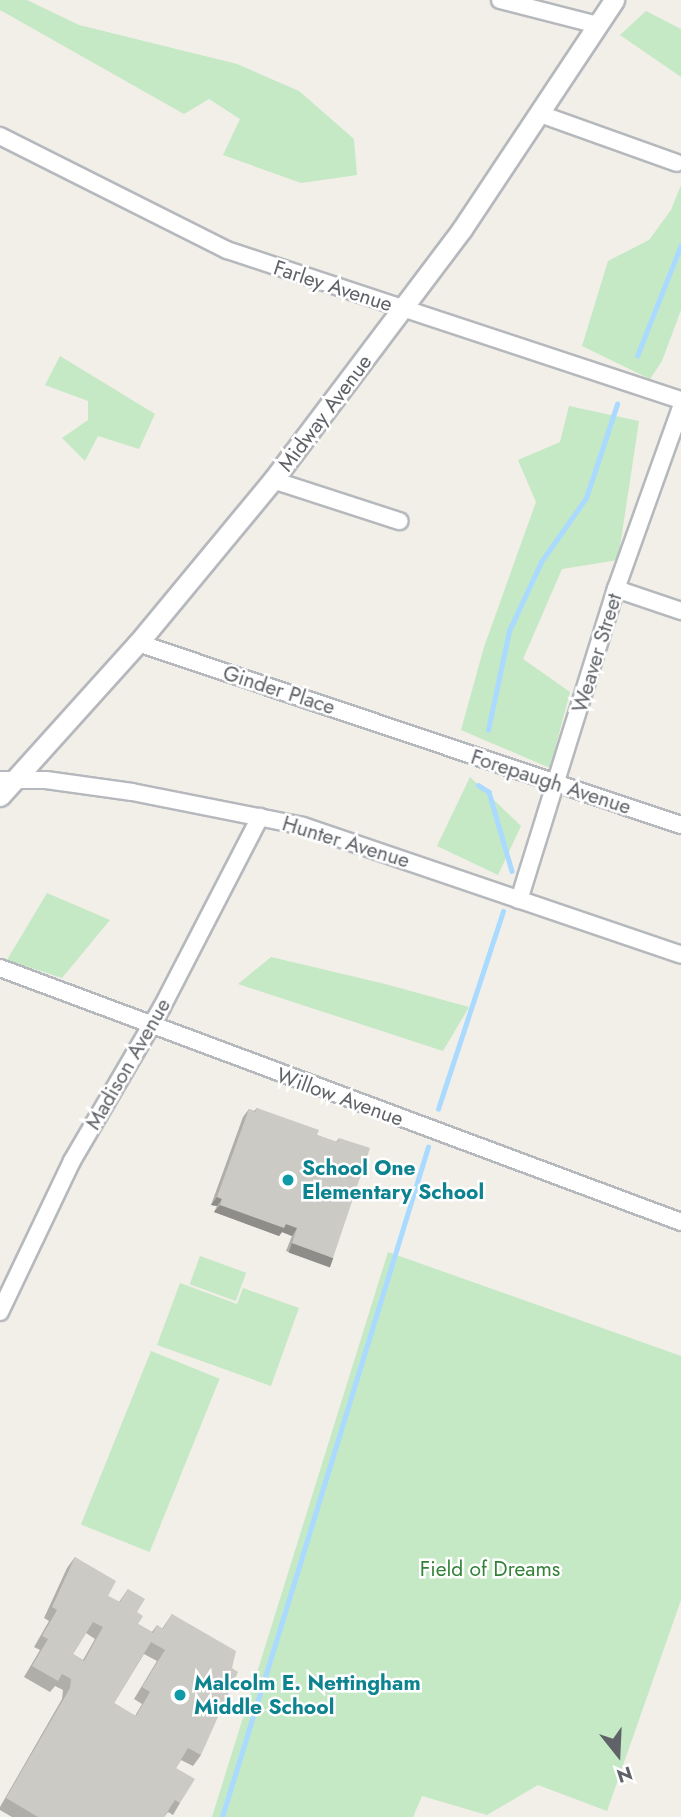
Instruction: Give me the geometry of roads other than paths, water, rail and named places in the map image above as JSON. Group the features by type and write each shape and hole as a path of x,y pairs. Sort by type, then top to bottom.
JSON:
{"street":[{"path":"500,0 598,25"},
{"name":"Midway Avenue","path":"0,796 8,780 138,643 274,481 404,309 540,114 614,0"},
{"path":"540,114 677,163"},
{"name":"Farley Avenue","path":"0,136 227,250 681,400"},
{"name":"Weaver Street","path":"519,900 617,589 681,407"},
{"path":"274,481 399,521"},
{"path":"617,589 681,611"},
{"name":"Ginder Place","path":"138,643 421,737"},
{"name":"Forepaugh Avenue","path":"421,737 555,785 681,825"},
{"name":"Hunter Avenue","path":"8,780 132,792 260,817 374,846 519,900 681,955"},
{"name":"Madison Avenue","path":"0,1312 72,1161 152,1024 260,817"},
{"name":"Willow Avenue","path":"0,968 681,1222"}],"waterway":[{"path":"637,356 681,245"},
{"path":"488,730 509,631 541,562 586,498 617,404"},
{"path":"478,785 489,792 512,871"},
{"path":"438,1109 503,911"},
{"path":"222,1817 428,1147"}],"place":[{"name":"School One Elementary School","path":"288,1180"},
{"name":"Malcolm E. Nettingham Middle School","path":"180,1695"}],"park label":[{"name":"Field of Dreams","path":"490,1569"}]}
